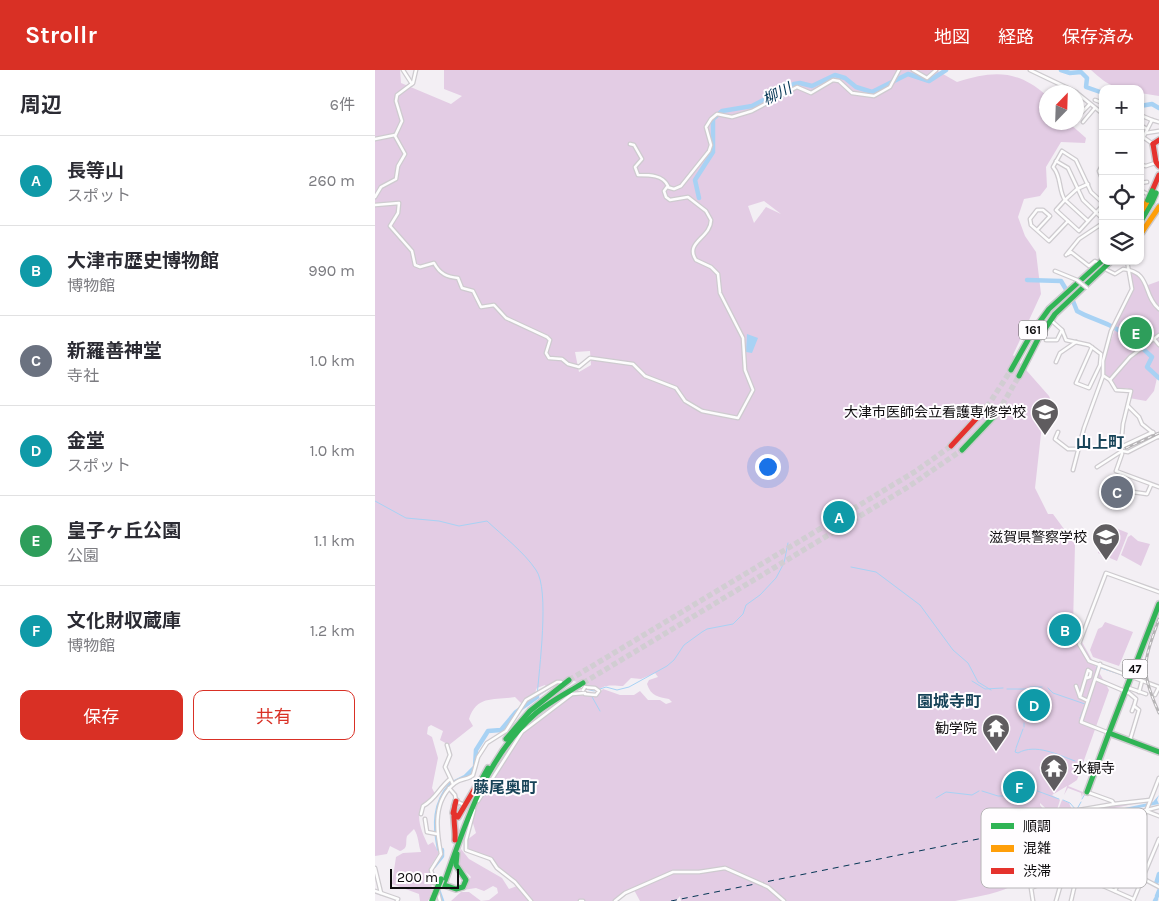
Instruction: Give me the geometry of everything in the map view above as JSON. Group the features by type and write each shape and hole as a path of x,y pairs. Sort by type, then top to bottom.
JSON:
{"main road":[{"path":"1157,142 1157,164"},
{"path":"1141,220 1154,194 1159,175"},
{"path":"1144,208 1154,194"},
{"path":"1144,230 1159,207"},
{"name":"161","path":"1011,370 1041,319 1070,288 1099,265"},
{"name":"161","path":"1019,376 1045,327 1066,302 1107,265"},
{"path":"1096,275 1110,265"},
{"path":"951,446 987,407"},
{"path":"962,450 997,412"},
{"name":"47","path":"1109,733 1123,690 1131,676 1159,604"},
{"path":"456,801 453,813 456,817 462,814 504,742 525,717 553,691 569,680"},
{"path":"457,840 490,771 511,739 542,709 583,688"},
{"path":"1087,792 1109,733 1159,752"},
{"path":"431,901 482,777"},
{"path":"438,882 456,889 463,887 466,880 456,862 457,829 452,815 456,801"},
{"path":"436,901 438,882 453,870 461,871"}],"street":[{"path":"403,70 412,84"},
{"path":"375,139 395,134 402,121 396,101 397,95 412,84 416,70"},
{"path":"630,144 634,145 641,158 635,166 638,175 650,175 662,179 668,186 675,189 681,186 709,151 711,145 706,127 717,114 732,117 742,115 774,101 797,87 811,93 833,80 839,81 851,93 874,96 890,87 899,70"},
{"path":"913,70 927,78 936,70"},
{"path":"1030,70 1060,85"},
{"path":"1084,100 1099,112"},
{"path":"1095,100 1099,102"},
{"path":"1084,110 1089,105"},
{"path":"1084,121 1094,109"},
{"path":"1144,117 1159,122"},
{"path":"1144,134 1152,120"},
{"path":"1144,128 1147,131 1159,131"},
{"path":"375,197 381,187 396,179 398,166 405,157 405,152 395,134"},
{"path":"1144,137 1157,142"},
{"path":"1088,221 1065,200 1061,193 1059,175 1053,167 1062,151 1071,155 1080,165 1092,193 1099,200"},
{"path":"1057,161 1069,170 1083,200 1102,220"},
{"path":"1144,166 1157,164"},
{"path":"1037,230 1077,188 1088,184"},
{"path":"375,205 399,203 399,209 390,226 412,251 415,265 420,267 434,263 438,271 448,277 458,278 463,288 473,291 481,307 494,306 506,318 547,337 549,340 546,352 551,359 562,359 576,366 581,366 589,358 633,364 645,376 677,388 685,401 702,412 738,418 753,390 744,366 743,338 720,293 718,274 711,267 696,260 693,253 695,244 709,231 711,220 705,210 687,196 673,200 667,198 664,192 668,186"},
{"path":"1056,210 1079,231 1099,209"},
{"path":"1050,216 1043,210 1037,210 1029,219 1049,241 1068,221"},
{"path":"1099,224 1079,239 1066,254 1071,252 1089,266 1095,261 1099,262"},
{"path":"1092,347 1076,383 1089,388 1101,366 1111,331 1132,289 1127,265"},
{"path":"1107,270 1115,274 1123,269 1127,269 1142,277 1153,303 1159,309"},
{"path":"1055,271 1077,280 1087,288"},
{"path":"1053,322 1062,330 1066,340 1092,347 1101,354 1103,376 1077,449 1073,470"},
{"path":"1046,340 1057,340 1062,330"},
{"path":"1110,380 1138,350 1159,335"},
{"path":"1154,339 1159,345"},
{"path":"1056,362 1060,353 1076,342"},
{"path":"1103,376 1110,380 1116,390 1131,391 1127,401 1128,406 1122,449 1116,471 1159,487"},
{"path":"1122,449 1127,452 1159,437 1142,424 1139,417 1128,406"},
{"path":"1058,432 1055,439 1068,449 1077,449"},
{"path":"1097,467 1122,449 1153,432"},
{"path":"1115,489 1147,494 1151,485"},
{"path":"1121,499 1133,492"},
{"path":"1155,695 1159,687 1087,658 1081,648 1080,640 1105,574 1108,573 1159,592"},
{"path":"1100,664 1081,722 1109,733"},
{"path":"1080,697 1087,678"},
{"path":"1096,679 1123,690 1136,699 1132,711"},
{"path":"1139,692 1143,681"},
{"path":"440,901 438,882 431,870 441,854 436,834 437,816 441,801 453,784 473,775 478,757 485,746 505,731 526,700 557,682 561,682"},
{"path":"1076,686 1080,697 1089,701"},
{"path":"531,901 491,859 466,850 466,840 472,812 471,814 502,761 522,732 572,694 583,688 595,688 599,691 596,695 583,688"},
{"path":"1123,690 1146,694"},
{"path":"1129,741 1139,710 1134,706"},
{"path":"447,745 450,757 445,767 453,784"},
{"path":"1147,808 1159,778"},
{"path":"421,814 423,806 431,803 439,790 450,779"},
{"path":"449,788 455,795 456,801 464,805"},
{"path":"1087,792 1111,800 1114,804"},
{"path":"1091,808 1150,800"},
{"path":"1147,810 1159,816"},
{"path":"425,819 427,832 436,834"},
{"path":"1147,867 1159,839"},
{"path":"375,868 381,893"},
{"path":"615,901 625,893 673,872 699,872 725,868 768,887 784,901"},
{"path":"1147,881 1159,887"},
{"path":"431,901 438,882"},
{"path":"1031,888 1033,901"},
{"path":"1055,901 1060,888"},
{"path":"1071,901 1074,888"},
{"path":"1109,888 1133,900 1138,888"},
{"path":"375,891 398,899 397,901"}],"shaded area":[{"path":"375,70 400,70 401,83 451,104 462,96 444,89 444,70 936,70 957,82 982,75 1005,75 1025,81 1039,90 1039,130 1077,130 1086,138 1085,143 1061,142 1046,167 1047,187 1040,196 1024,199 1018,217 1025,236 1036,252 1041,294 1013,355 1049,396 1052,403 1042,425 1035,488 1048,514 1053,514 1075,544 1073,626 1109,690 1077,780 1068,786 1083,792 1082,798 1081,793 1068,788 1064,795 1067,786 1052,795 1060,800 1058,808 1045,808 1040,803 1042,808 981,808 981,888 1007,888 997,892 955,901 681,901 680,896 676,901 640,901 634,890 615,901 481,901 489,900 498,893 497,888 493,886 484,891 476,888 463,890 471,877 459,866 457,859 461,849 469,859 502,878 509,889 517,886 510,877 499,872 492,861 469,852 467,840 476,833 472,820 478,803 522,733 572,695 596,696 603,689 620,695 634,695 640,691 648,700 660,700 666,704 672,702 669,699 655,695 649,688 647,684 649,680 658,677 655,673 641,679 631,678 623,686 605,686 599,689 593,689 570,680 563,680 547,688 545,685 537,688 531,701 521,703 515,697 482,702 472,711 469,719 473,726 449,745 440,740 443,731 431,725 428,727 427,734 432,737 438,758 432,788 435,794 421,807 419,817 421,829 428,845 433,842 439,853 430,867 432,890 428,901 420,901 419,894 392,884 396,857 403,853 421,852 414,829 407,836 406,847 403,850 400,851 390,846 387,854 375,856","holes":["764,201 781,214 766,207 754,223 748,206","590,351 591,365 579,372 575,352"]},
{"path":"1091,70 1159,70 1159,96 1144,94 1144,85 1111,85"},
{"path":"1129,271 1141,277 1148,285 1159,281 1159,379 1157,378 1154,391 1146,401 1129,398 1132,391 1127,388 1116,389 1113,380 1105,375 1104,360 1123,306 1133,291"},
{"path":"1103,523 1128,533 1117,561 1098,553 1103,540 1097,538"},
{"path":"1131,535 1138,541 1150,544 1141,566 1121,555 1128,537"},
{"path":"1105,622 1133,632 1119,666 1093,657 1090,650 1098,629"},
{"path":"1062,800 1069,803 1071,808 1059,808"},
{"path":"1147,801 1115,808 1095,808"},
{"path":"461,892 469,892 481,901 451,901"}],"water":[{"path":"747,334 758,338 752,353 746,352"},
{"path":"1159,795 1157,800 1159,804 1139,808 1125,808 1153,802"}],"waterway":[{"name":"柳川","path":"699,198 695,180 713,152 713,119 722,111 752,106 794,84 800,83 812,86 835,75 845,78 856,87 872,92 908,74 929,81 946,70"},
{"name":"柳川","path":"1061,70 1070,73 1081,72 1087,78 1086,87 1099,92"},
{"name":"柳川","path":"1144,105 1152,104 1159,108"},
{"path":"1027,280 1061,281 1077,311 1127,335 1152,357 1147,367 1159,378"},
{"path":"375,501 406,518 439,521 459,526 487,521 531,563 540,580 543,611 537,697"},
{"path":"581,688 594,691 606,687 617,690 629,687 667,666 674,660 684,645 702,632 707,629 733,624 743,614 746,605 760,595 776,578 784,563 788,543"},
{"path":"851,567 876,572 920,605 953,650 968,663 978,682 991,690"},
{"path":"1095,676 1097,666"},
{"path":"1101,668 1125,676 1127,679 1109,727"},
{"path":"972,681 985,689 1003,688"},
{"path":"538,696 553,686"},
{"path":"1030,687 1042,687"},
{"path":"1048,688 1053,693 1085,704"},
{"path":"1007,689 1028,689"},
{"path":"591,695 600,711"},
{"path":"453,783 465,777 475,767 476,750 488,731 501,730 516,712 537,697"},
{"path":"1080,718 1086,702"},
{"path":"1016,748 1023,729"},
{"path":"1097,758 1106,734"},
{"path":"1016,749 1015,752 1018,753 1032,749 1047,751 1075,761"},
{"path":"1089,781 1096,761"},
{"path":"1079,762 1093,766"},
{"path":"439,849 436,831 438,807 445,791 451,784"},
{"path":"982,791 998,796 1015,796 1032,789 1059,799"},
{"path":"936,798 946,792 972,795 979,791"},
{"path":"1082,799 1085,794"},
{"path":"1063,800 1070,803 1074,808"},
{"path":"1078,808 1081,802"},
{"path":"434,866 442,856 442,850"},
{"path":"432,873 442,901"},
{"path":"1156,884 1159,874"},
{"path":"1157,896 1159,891"}],"ferry route":[{"path":"671,901 981,838"}],"tunnel":[{"path":"987,407 1011,370"},
{"path":"998,412 1019,376"},
{"path":"569,680 916,471 951,446"},
{"path":"583,683 908,487 962,450"}],"railway":[{"path":"1126,448 1159,433"},
{"path":"1159,619 1146,666 1146,676 1159,713"}],"traffic: fast":[{"path":"1148,200 1152,191"},
{"path":"1152,202 1156,193"},
{"path":"1142,220 1152,202"},
{"path":"1011,370 1033,331 1049,309 1099,264"},
{"path":"1019,376 1038,339 1055,314 1107,265"},
{"path":"962,450 998,412"},
{"path":"1159,604 1109,733 1159,752"},
{"path":"506,739 530,711 569,680"},
{"path":"445,881 479,792 503,750 535,714 583,683"},
{"path":"1087,792 1109,733"},
{"path":"478,786 488,768"},
{"path":"433,881 456,889 463,887 466,880 456,865 457,854"},
{"path":"432,901 441,879"}],"traffic: slow":[{"path":"1144,207 1148,200"},
{"path":"1144,229 1159,207"}],"traffic: jam":[{"path":"1153,144 1159,140"},
{"path":"1153,144 1156,162 1159,166"},
{"path":"1152,191 1159,175"},
{"path":"951,446 987,407"},
{"path":"455,840 455,830 454,815 454,811 456,801 453,813 458,817 478,783"}],"place":[{"name":"皇子ヶ丘公園","path":"1136,333"},
{"name":"大津市医師会立看護専修学校","path":"1045,436"},
{"name":"新羅善神堂","path":"1117,492"},
{"name":"長等山","path":"839,517"},
{"name":"滋賀県警察学校","path":"1106,561"},
{"name":"大津市歴史博物館","path":"1065,630"},
{"name":"金堂","path":"1034,705"},
{"name":"勧学院","path":"996,752"},
{"name":"文化財収蔵庫","path":"1019,787"},
{"name":"水観寺","path":"1054,792"}],"district":[{"name":"山上町","path":"1100,442"},
{"name":"園城寺町","path":"949,701"},
{"name":"藤尾奥町","path":"505,787"}]}
